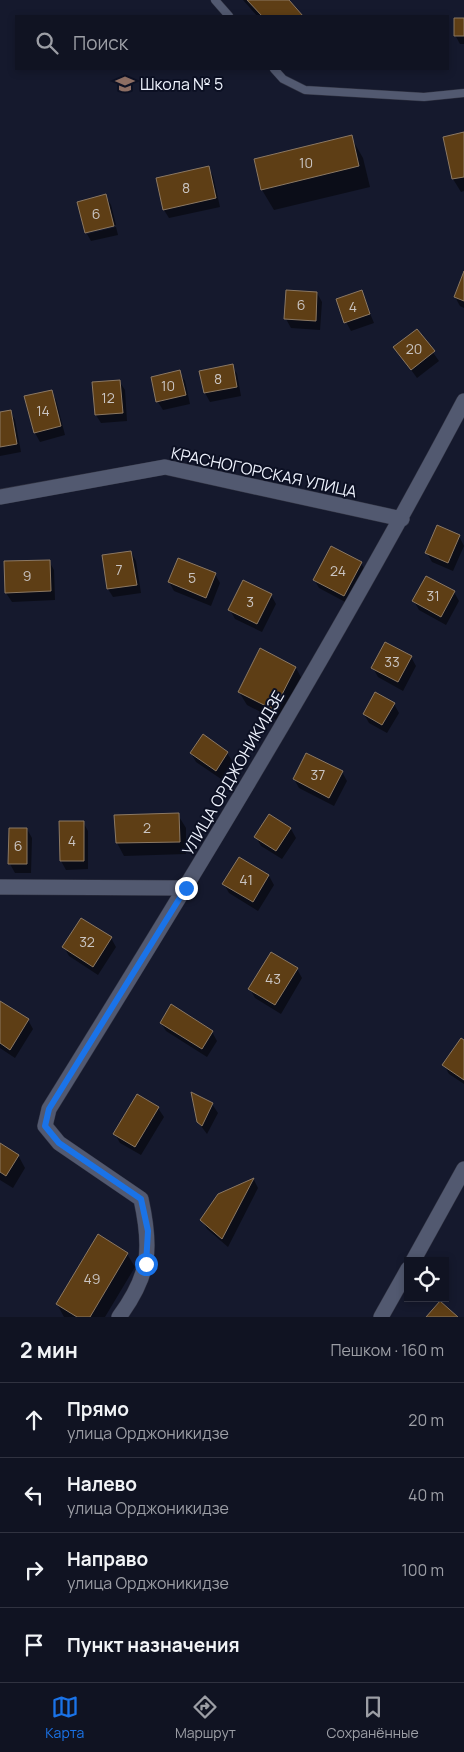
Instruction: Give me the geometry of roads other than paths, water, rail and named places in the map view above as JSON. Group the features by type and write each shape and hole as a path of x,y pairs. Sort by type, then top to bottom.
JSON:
{"street":[{"name":"УЛИЦА ОРДЖОНИКИДЗЕ","path":"119,1317 132,1300 146,1264 148,1231 141,1199 59,1143 45,1126 49,1109 186,888 402,519 464,401"},
{"name":"КРАСНОГОРСКАЯ УЛИЦА","path":"0,497 165,467 402,519"},
{"path":"0,887 186,888"},
{"path":"414,1257 464,1169"},
{"path":"381,1317 404,1276"}],"lane":[{"path":"215,0 228,15"},
{"path":"275,70 283,79 305,90 424,97 464,93"}],"place":[{"name":"Школа № 5","path":"125,84"}]}
